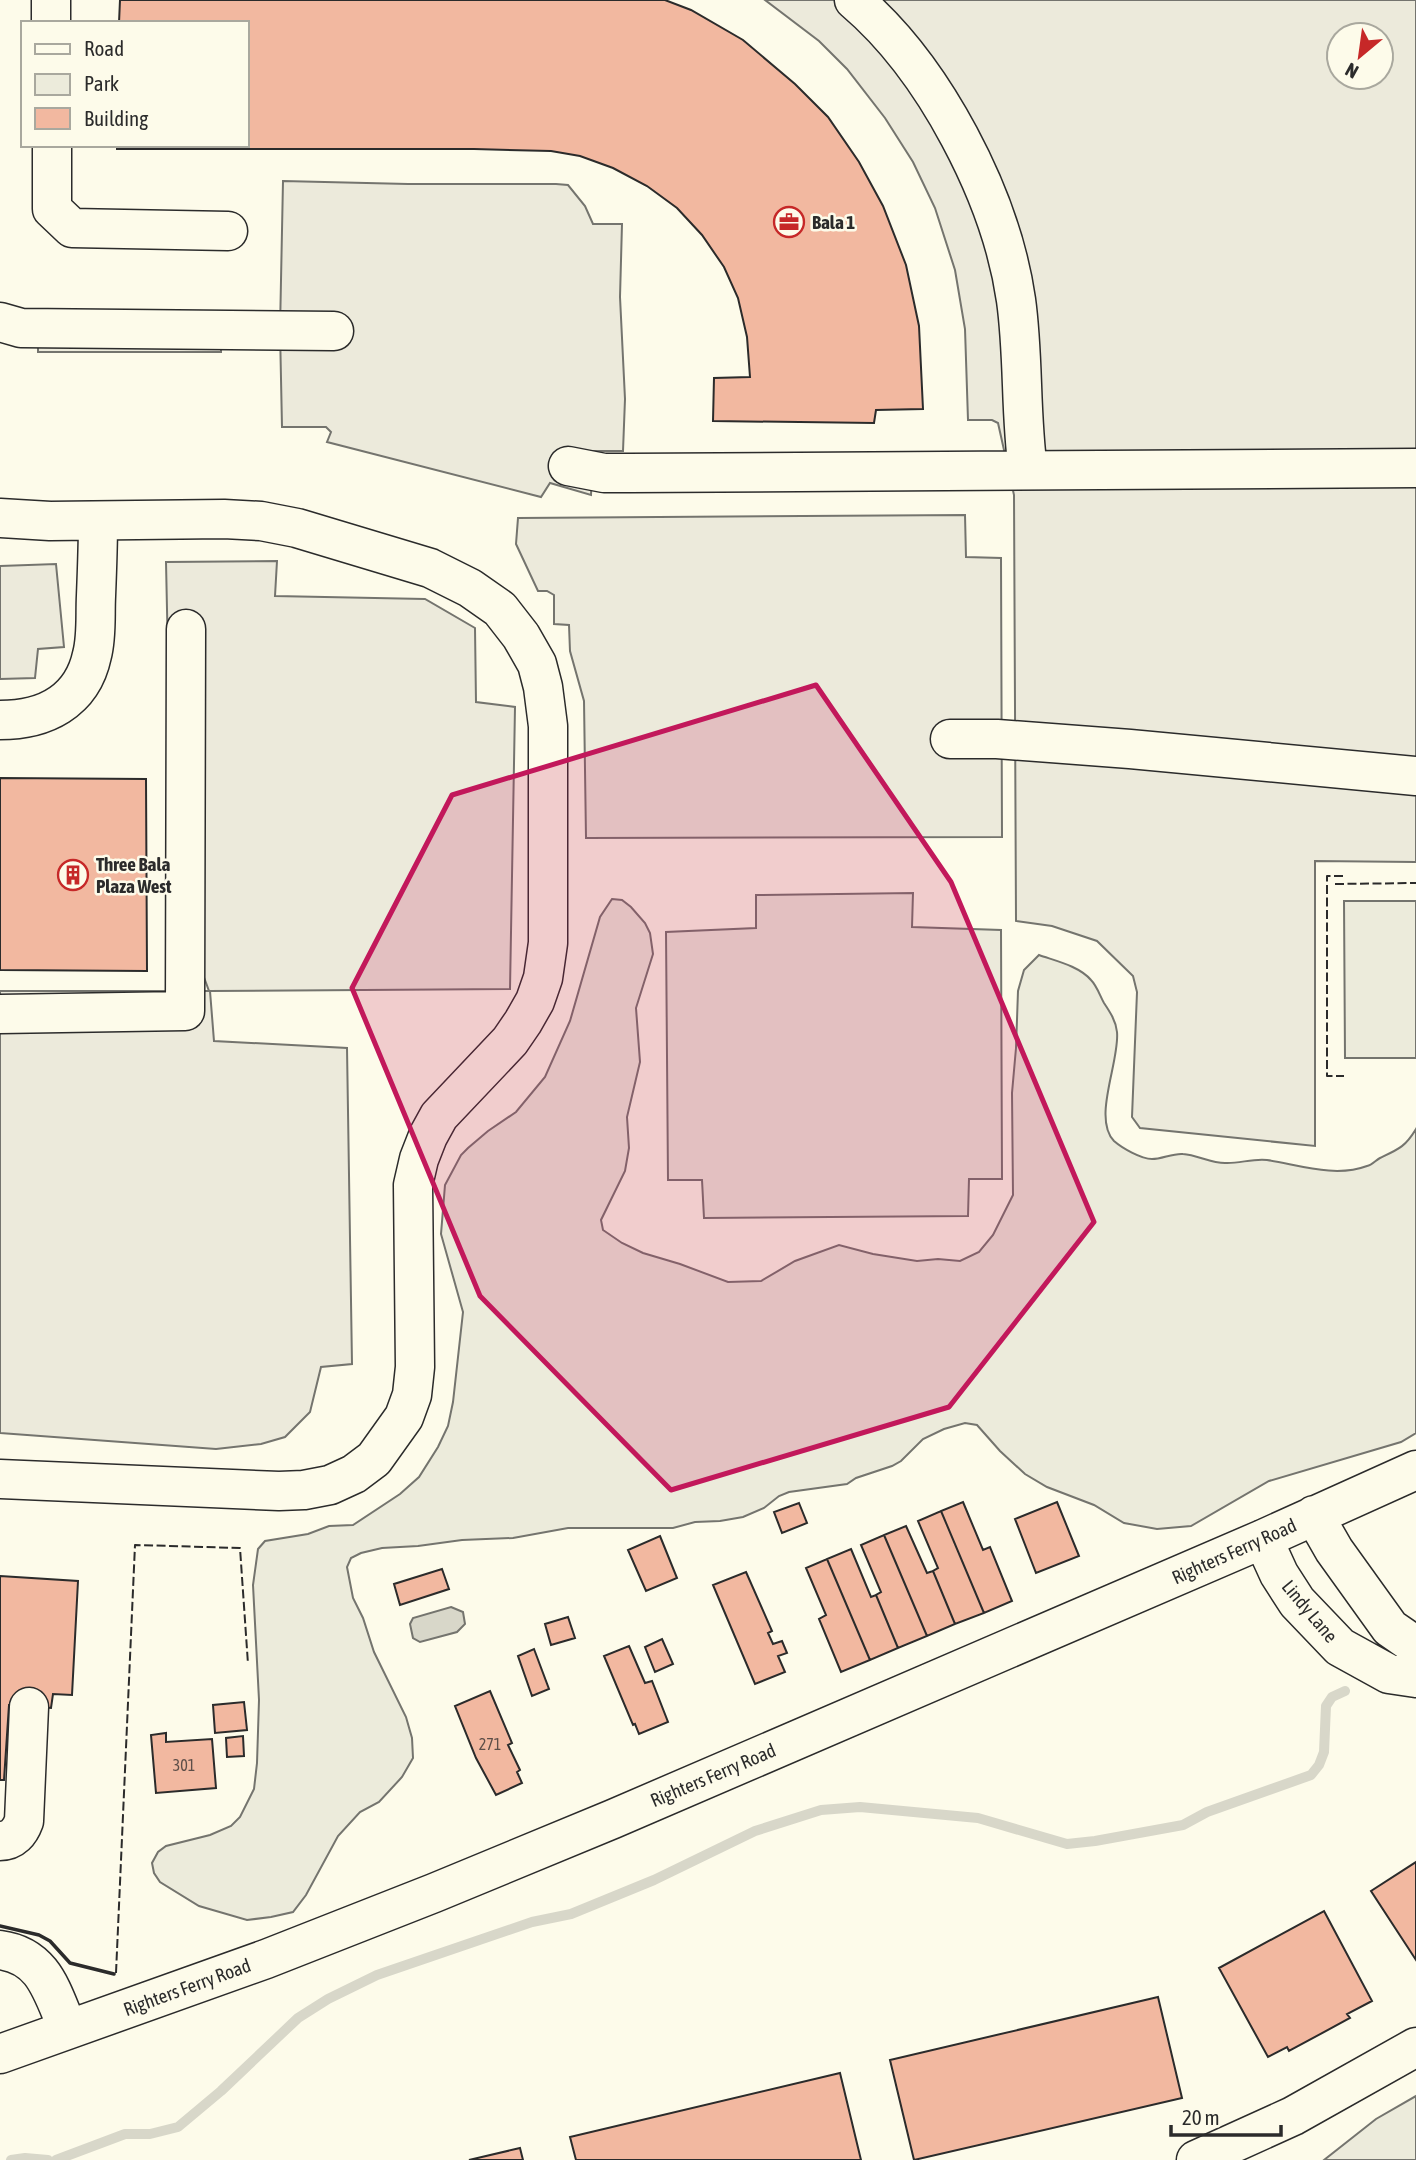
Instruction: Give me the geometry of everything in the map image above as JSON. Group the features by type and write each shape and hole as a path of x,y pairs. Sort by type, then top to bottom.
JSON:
{"street":[{"path":"51,0 51,21"},
{"path":"854,0 914,65 936,98 966,149 995,216 1009,260 1016,299 1023,386 1023,432 1028,470"},
{"path":"52,147 52,209 72,228 228,231"},
{"path":"0,322 21,328 334,331"},
{"path":"568,466 617,473 1416,468"},
{"path":"0,518 50,521 261,521 297,528 430,568 470,588 500,609 521,636 537,664 543,687 548,738 549,836 547,961 535,1001 510,1041 439,1116 419,1159 414,1185 415,1316 412,1395 404,1417 373,1459 354,1474 330,1485 304,1490 0,1479"},
{"path":"0,720 42,715 74,692 85,675 92,656 95,632 99,521"},
{"path":"0,1014 185,1012 186,629"},
{"path":"950,739 997,739 1130,748 1416,776"},
{"name":"Righters Ferry Road","path":"0,2054 266,1959 434,1893 625,1814 1263,1539 1416,1470"},
{"path":"1314,1515 1334,1550 1391,1628 1416,1646"},
{"name":"Lindy Lane","path":"1263,1539 1279,1574 1297,1602 1340,1647 1389,1674 1416,1678"},
{"path":"1297,1602 1350,1573"},
{"path":"0,1841 4,1842 20,1831 24,1821 29,1707"},
{"path":"0,1950 13,1951 34,1964 43,1974 68,2029"},
{"path":"1196,2160 1293,2116 1416,2047"}],"highlighted area":[{"path":"816,685 951,882 1094,1222 949,1407 671,1490 480,1296 352,988 452,795"}],"green space":[{"path":"612,899 622,900 645,923 650,933 653,954 636,1008 640,1062 627,1117 629,1148 625,1171 601,1220 603,1230 622,1243 643,1253 728,1282 761,1281 795,1261 839,1245 917,1261 960,1261 979,1252 993,1235 1013,1195 1012,1093 1018,991 1024,970 1039,955 1067,964 1086,975 1095,985 1112,1017 1117,1044 1106,1104 1108,1131 1114,1141 1137,1155 1152,1159 1183,1154 1225,1163 1262,1160 1342,1171 1371,1165 1401,1147 1416,1129 1416,1433 1401,1442 1269,1481 1191,1526 1157,1529 1124,1523 1094,1505 1047,1487 1025,1474 977,1425 965,1423 923,1439 901,1461 892,1466 856,1478 847,1484 789,1492 764,1508 743,1517 695,1522 673,1528 568,1528 513,1538 462,1540 382,1548 361,1553 351,1558 347,1567 353,1598 374,1652 406,1717 412,1738 413,1758 402,1777 379,1802 360,1812 338,1836 306,1895 293,1912 247,1920 199,1906 160,1882 152,1863 158,1852 166,1846 210,1835 231,1826 240,1817 254,1789 259,1700 253,1585 258,1549 265,1541 308,1534 329,1526 353,1525 400,1494 419,1477 438,1447 448,1426 453,1402 463,1312 441,1234 445,1185 461,1155 488,1131 516,1112 545,1077 570,1021 600,917"},
{"path":"1344,901 1416,901 1416,1058 1345,1058"},
{"path":"1416,2096 1416,2160 1324,2160 1376,2119"}],"shaded area":[{"path":"765,0 1416,0 1416,862 1315,861 1315,1146 1140,1128 1132,1117 1137,992 1133,976 1097,941 1052,926 1016,921 1014,495 998,423 992,420 968,420 965,329 955,270 935,208 913,162 885,118 847,69 819,41"},
{"path":"283,181 568,185 585,206 593,224 622,224 620,297 625,399 623,451 593,451 591,495 550,483 541,497 327,442 331,432 326,427 282,427 280,330"},
{"path":"38,337 221,338 221,352 38,352"},
{"path":"965,515 966,557 1001,558 1002,837 586,838 584,701 570,651 569,625 554,624 554,595 547,591 538,591 516,544 518,518"},
{"path":"277,561 275,596 425,599 475,628 476,702 515,707 510,989 210,991 214,1041 347,1048 352,1364 321,1367 310,1412 285,1437 261,1444 216,1449 0,1433 0,991 209,991 173,893 166,562"},
{"path":"56,564 64,647 38,649 35,678 0,679 0,566"},
{"path":"913,893 912,927 1001,930 1002,1179 969,1179 968,1216 704,1218 702,1180 668,1180 666,932 756,928 756,895"},
{"path":"451,1607 463,1612 465,1624 457,1632 420,1642 413,1638 410,1624 413,1618"}],"building":[{"name":"Bala 1","path":"120,0 665,0 691,10 743,40 795,84 828,117 859,162 883,206 906,265 919,326 923,409 876,410 874,423 713,421 714,378 750,377 747,337 738,298 724,267 702,235 677,208 647,186 613,168 580,156 551,151 474,149 117,149 248,147 248,21 119,21"},
{"name":"Three Bala Plaza West","path":"0,778 146,779 147,971 0,970"},
{"path":"963,1502 983,1550 990,1547 1012,1601 984,1613 941,1511"},
{"path":"1057,1502 1079,1556 1036,1573 1015,1519"},
{"path":"799,1503 807,1523 782,1533 774,1512"},
{"path":"941,1511 984,1613 955,1624 933,1571 938,1568 918,1521"},
{"path":"906,1526 927,1573 933,1571 955,1624 927,1636 884,1535"},
{"path":"884,1535 927,1636 898,1648 876,1595 881,1592 861,1545"},
{"path":"660,1536 677,1578 646,1591 628,1550"},
{"path":"851,1549 871,1597 876,1595 898,1648 870,1660 827,1559"},
{"path":"827,1559 870,1660 841,1672 819,1619 826,1615 806,1568"},
{"path":"442,1569 449,1589 400,1605 394,1584"},
{"path":"746,1572 772,1631 768,1633 773,1644 782,1641 787,1653 778,1656 785,1672 755,1684 713,1585"},
{"path":"0,1576 78,1581 72,1695 53,1694 51,1708 9,1705 4,1780 0,1780"},
{"path":"568,1617 575,1638 551,1645 545,1624"},
{"path":"662,1639 673,1664 655,1672 645,1647"},
{"path":"629,1646 645,1683 652,1681 668,1722 639,1734 604,1656"},
{"path":"534,1649 549,1689 532,1696 518,1656"},
{"path":"490,1691 512,1743 508,1745 520,1770 517,1772 522,1783 496,1795 476,1758 455,1706"},
{"path":"244,1702 247,1730 215,1733 213,1705"},
{"path":"166,1733 166,1742 212,1739 216,1788 156,1793 151,1735"},
{"path":"243,1736 244,1756 227,1757 226,1738"},
{"path":"1416,1862 1416,1960 1371,1891"},
{"path":"1324,1911 1372,2001 1347,2014 1350,2018 1289,2051 1287,2047 1268,2057 1219,1968"},
{"path":"1158,1997 1182,2098 914,2160 890,2060"},
{"path":"840,2073 861,2160 576,2160 570,2137"},
{"path":"520,2148 523,2160 469,2160"}],"waterway":[{"path":"56,2160 125,2134 150,2134 178,2127 221,2091 298,2018 328,1999 377,1975 532,1922 571,1914 654,1880 755,1831 821,1810 860,1807 978,1818 1067,1844 1183,1825 1207,1812 1311,1775 1324,1752 1326,1706 1332,1697 1345,1691"},
{"path":"11,2160 48,2160"}],"fence":[{"path":"1343,876 1327,876 1327,1076 1344,1076"},
{"path":"1335,884 1416,883"},
{"path":"116,1973 135,1545 240,1548 248,1664"}],"wall":[{"path":"0,1926 39,1935 50,1941 70,1963 114,1974"}],"place":[{"name":"Bala 1","path":"789,222"},
{"name":"Three Bala Plaza West","path":"73,875"}]}
